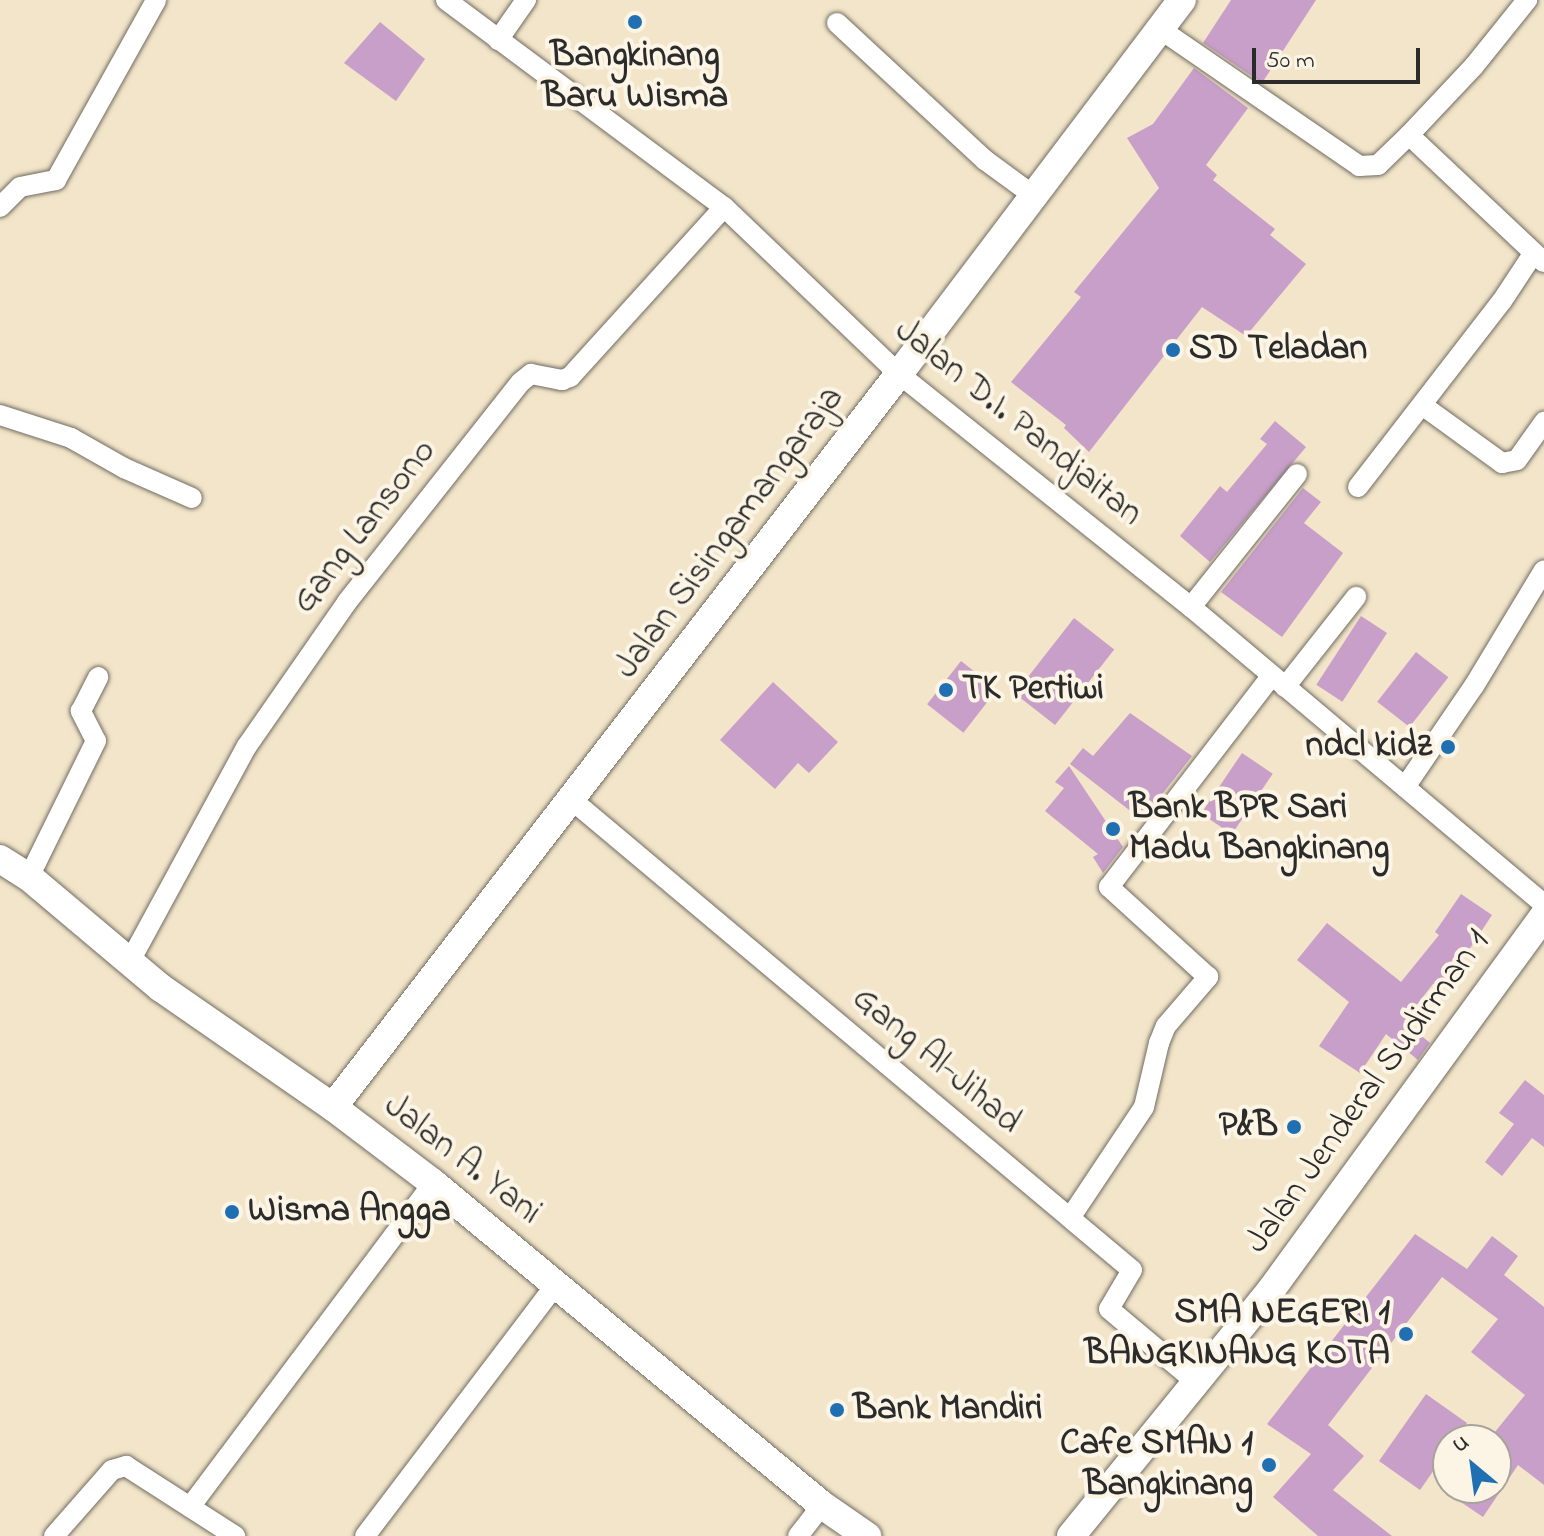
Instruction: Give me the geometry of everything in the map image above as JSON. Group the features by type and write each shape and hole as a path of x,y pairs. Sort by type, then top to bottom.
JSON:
{"street":[{"path":"0,207 20,187 56,180 156,0"},
{"name":"Jalan D.I. Pandjaitan","path":"446,0 724,207 899,374 1191,607 1544,904"},
{"path":"498,40 526,0"},
{"name":"Jalan Sisingamangaraja","path":"333,1107 899,374 1182,0"},
{"path":"1160,29 1359,166 1378,165 1474,66 1527,0"},
{"path":"837,23 985,160 1034,196"},
{"path":"1358,487 1539,258 1409,135"},
{"name":"Gang Lansono","path":"129,963 247,746 347,602 521,382 531,374 562,380 570,377 724,207"},
{"path":"1422,405 1502,463 1517,460 1544,422"},
{"path":"0,415 71,438 124,468 192,498"},
{"path":"1191,607 1297,474"},
{"path":"1405,787 1474,686 1544,570"},
{"path":"1070,1218 1144,1107 1166,1026 1208,977 1109,887 1278,681 1356,597"},
{"path":"29,877 96,741 81,711 98,677"},
{"name":"Gang Al-Jihad","path":"572,800 1132,1270 1109,1309 1196,1382"},
{"name":"Jalan A. Yani","path":"0,859 29,877 129,963 333,1107 433,1183 822,1505 867,1536"},
{"name":"Jalan Jenderal Sudirman 1","path":"1071,1536 1271,1290 1544,915"},
{"path":"190,1507 433,1183"},
{"path":"365,1536 556,1284"},
{"path":"54,1536 119,1467 126,1466 235,1536"},
{"path":"798,1536 822,1505"}],"building":[{"path":"1231,0 1316,0 1262,83 1203,43"},
{"path":"380,22 425,59 396,101 344,63"},
{"path":"1194,68 1248,108 1206,165 1217,175 1213,180 1275,229 1270,235 1306,264 1246,336 1202,307 1089,452 1064,428 1066,425 1011,382 1081,297 1074,292 1159,188 1127,138 1153,124"},
{"path":"1275,421 1306,447 1210,562 1180,536 1220,486 1227,492 1267,444 1260,439"},
{"path":"1303,488 1321,502 1304,523 1343,553 1282,637 1221,592"},
{"path":"1361,616 1387,633 1342,702 1316,685"},
{"path":"1074,618 1114,649 1055,725 1015,694"},
{"path":"1416,652 1448,677 1410,727 1377,702"},
{"path":"961,661 997,689 963,733 927,704"},
{"path":"773,682 838,742 809,773 798,763 775,789 720,740"},
{"path":"1130,713 1192,756 1142,820 1070,764 1083,748 1093,756"},
{"path":"1242,753 1273,774 1232,834 1201,814"},
{"path":"1069,766 1123,847 1103,873 1093,857 1098,854 1045,811 1064,788 1055,782"},
{"path":"1461,894 1492,915 1467,953 1437,987 1433,984 1404,1021 1430,1043 1418,1060 1386,1034 1360,1073 1319,1046 1349,1002 1297,960 1327,923 1401,982 1439,935 1435,932"},
{"path":"1525,1080 1544,1095 1544,1147 1532,1138 1502,1176 1485,1162 1514,1124 1499,1113"},
{"path":"1415,1234 1467,1269 1492,1236 1518,1256 1504,1275 1544,1307 1544,1485 1518,1465 1512,1474 1512,1424 1501,1424 1525,1395 1471,1352 1498,1319 1442,1277 1328,1425 1364,1456 1333,1490 1392,1536 1318,1536 1273,1497 1311,1454 1267,1424"},
{"path":"1426,1394 1467,1423 1432,1424 1432,1473 1420,1490 1379,1461"},
{"path":"1464,1504 1492,1504 1483,1517"}],"place":[{"name":"Bangkinang Baru Wisma","path":"635,22"},
{"name":"SD Teladan","path":"1173,350"},
{"name":"TK Pertiwi","path":"946,690"},
{"name":"ndcl kidz","path":"1448,747"},
{"name":"Bank BPR Sari Madu Bangkinang","path":"1113,829"},
{"name":"P&B","path":"1294,1127"},
{"name":"Wisma Angga","path":"232,1212"},
{"name":"SMA NEGERI 1 BANGKINANG KOTA","path":"1406,1334"},
{"name":"Bank Mandiri","path":"837,1410"},
{"name":"Cafe SMAN 1 Bangkinang","path":"1269,1465"}]}
